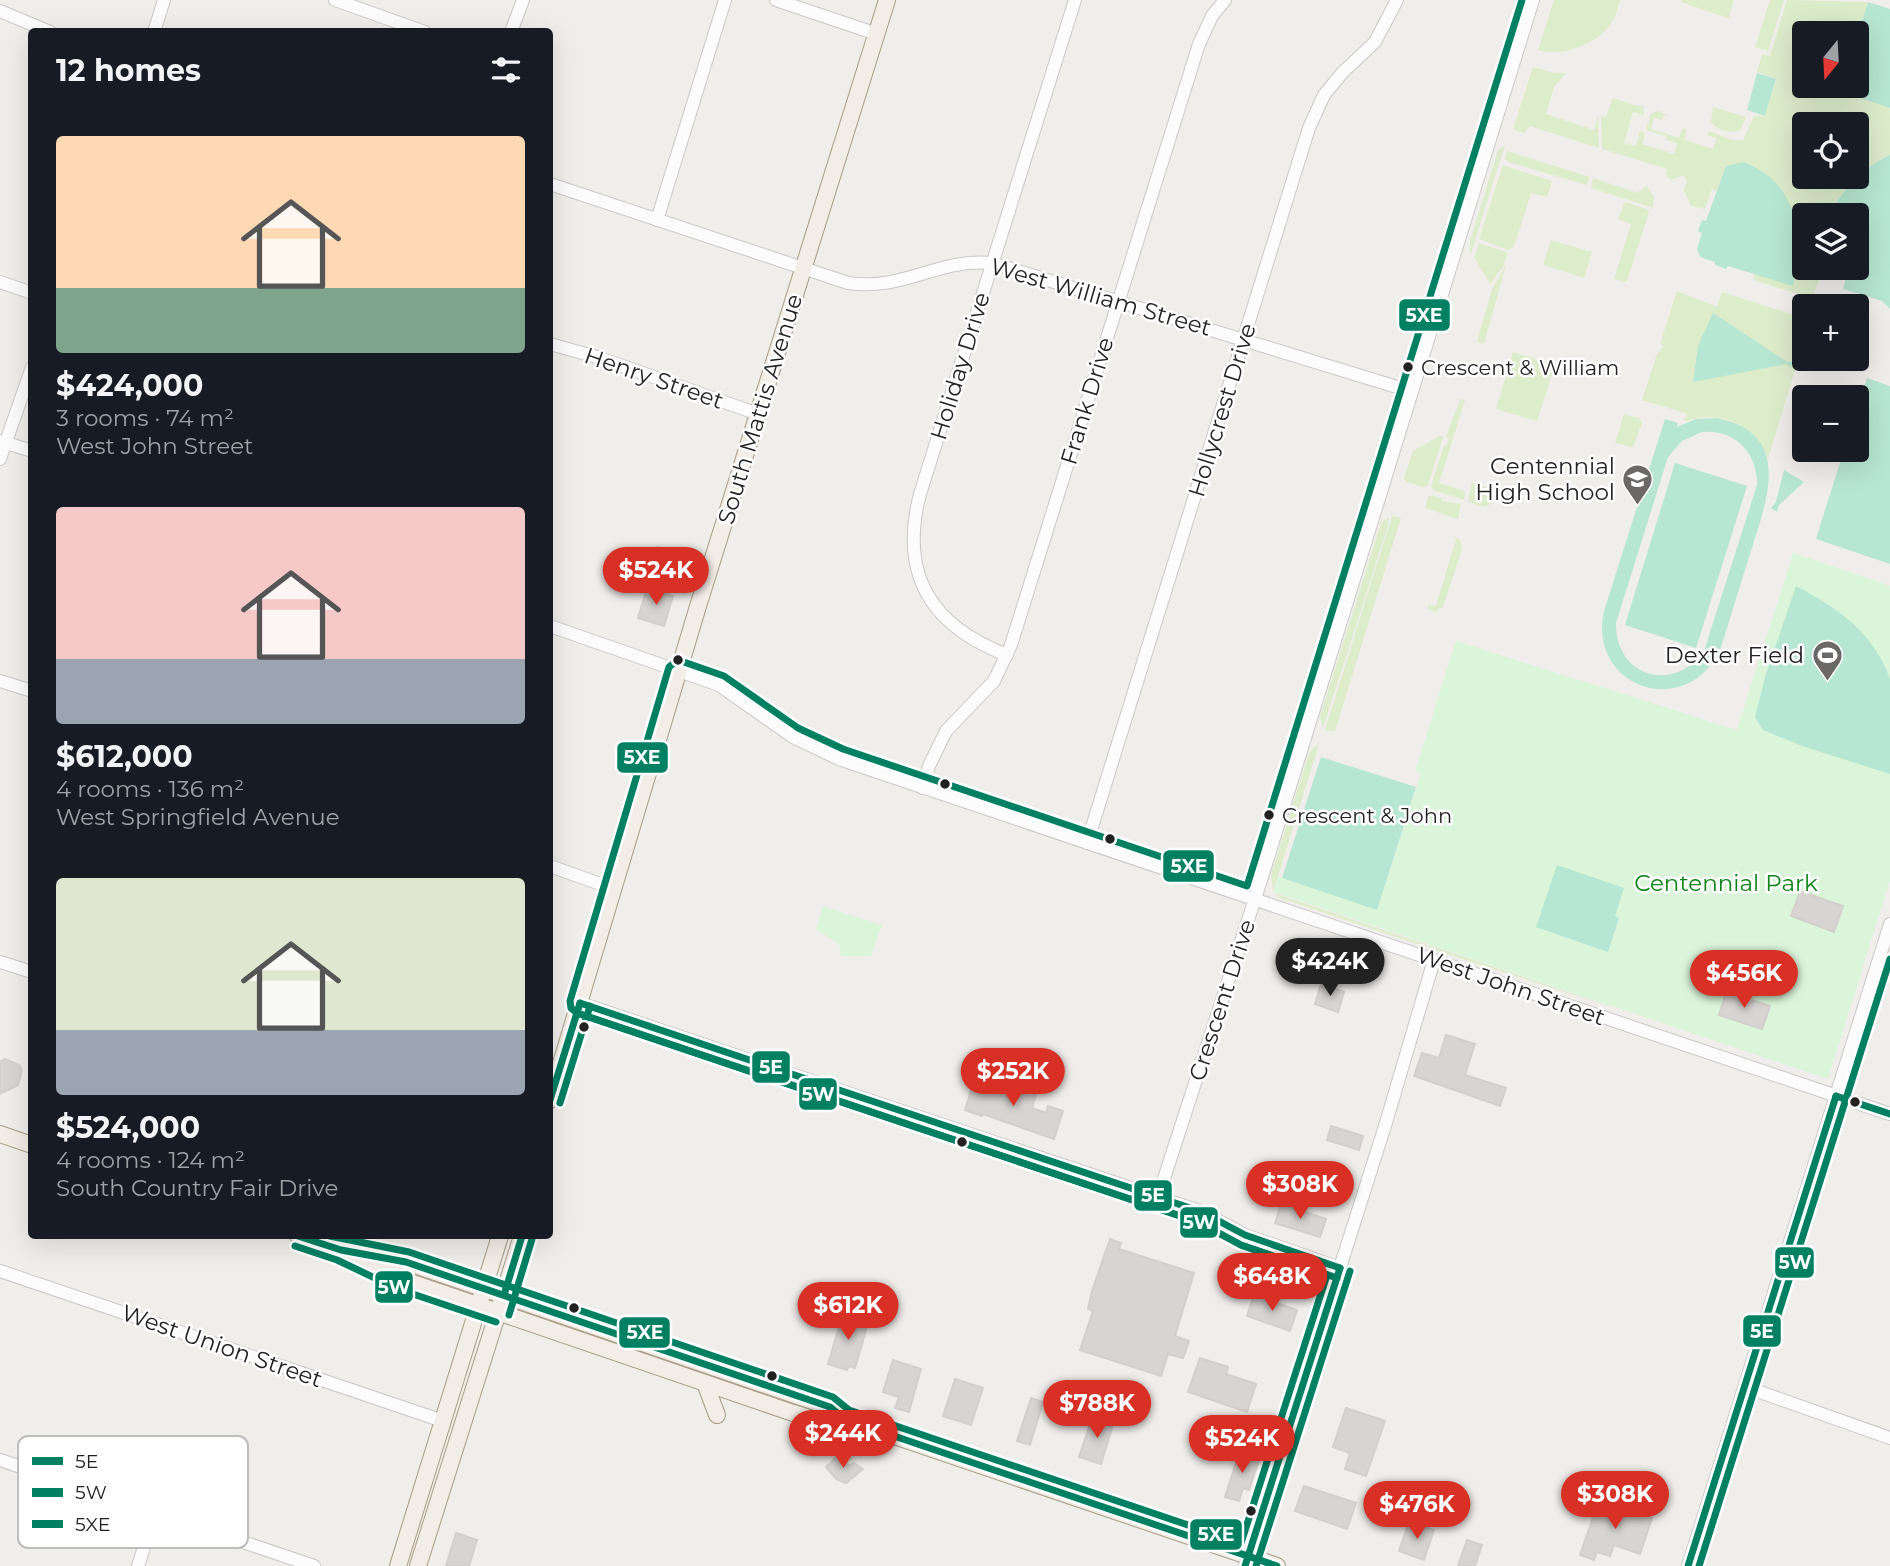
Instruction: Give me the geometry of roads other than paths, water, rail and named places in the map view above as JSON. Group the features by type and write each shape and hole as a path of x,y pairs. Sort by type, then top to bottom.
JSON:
{"main road":[{"name":"South Mattis Avenue","path":"553,1090 679,670 887,0"},
{"path":"0,1134 28,1143"},
{"path":"307,1239 341,1250 406,1262 484,1288 830,1407 844,1419 1246,1561 1277,1566"},
{"path":"398,1566 499,1239"},
{"path":"418,1566 521,1239"},
{"path":"341,1250 401,1279 705,1383 825,1423 844,1419"},
{"path":"705,1383 717,1415"}],"street":[{"path":"155,28 164,0"},
{"path":"335,0 414,28"},
{"path":"512,28 523,0"},
{"path":"657,220 725,0"},
{"path":"776,0 877,34"},
{"name":"Holiday Drive","path":"1007,655 969,638 945,620 927,595 913,551 912,532 920,494 1075,0"},
{"name":"Frank Drive","path":"923,788 929,766 946,731 984,694 1007,655 1199,44 1213,16 1225,0"},
{"name":"Hollycrest Drive","path":"1087,843 1318,107 1333,83 1375,42 1397,0"},
{"name":"Crescent Drive","path":"1158,1197 1254,899 1533,0"},
{"path":"0,11 40,28"},
{"name":"West William Street","path":"553,185 848,283 894,283 959,262 992,262 1410,391"},
{"path":"0,282 28,292"},
{"name":"Henry Street","path":"553,345 597,357 758,414"},
{"path":"0,459 3,442 28,377"},
{"path":"3,442 28,450"},
{"name":"West John Street","path":"553,627 724,688 813,749 1890,1114"},
{"path":"0,681 28,690"},
{"path":"553,867 614,889"},
{"path":"1688,1566 1890,924"},
{"path":"1246,1561 1340,1268 1434,960"},
{"path":"0,961 28,971"},
{"path":"580,1003 1202,1212 1257,1239 1340,1268"},
{"name":"West Union Street","path":"0,1270 443,1421"},
{"path":"1746,1387 1890,1438"},
{"path":"0,1460 18,1466"},
{"path":"248,1544 314,1566"},
{"path":"138,1566 144,1548"}],"place":[{"name":"Crescent & William","path":"1408,367"},
{"name":"Centennial High School","path":"1638,506"},
{"name":"Dexter Field","path":"1827,682"},
{"name":"Crescent & John","path":"1269,815"}],"park label":[{"name":"Centennial Park","path":"1726,883"}]}
